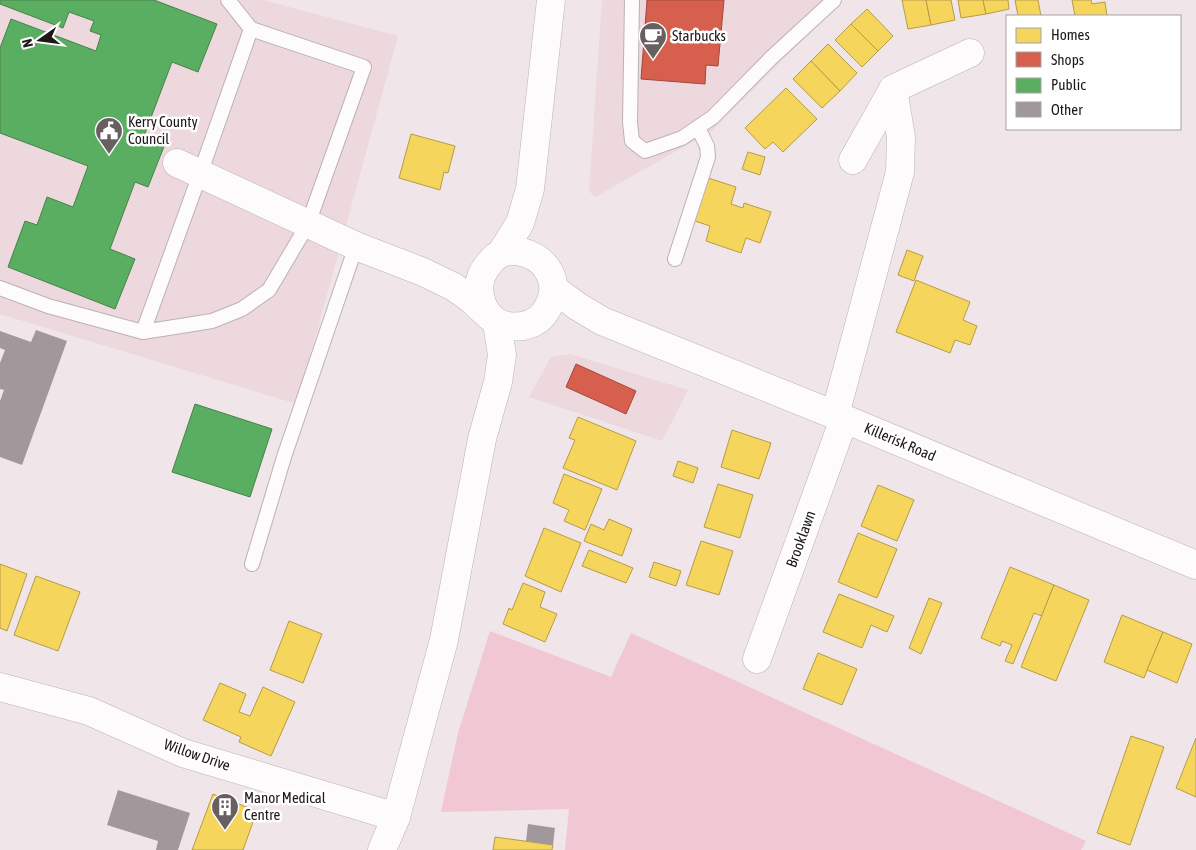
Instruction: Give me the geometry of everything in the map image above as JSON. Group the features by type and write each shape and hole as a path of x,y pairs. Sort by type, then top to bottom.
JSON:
{"main road":[{"path":"382,850 396,817 444,640 482,439 498,382 502,356 493,319 481,301 478,289 483,272 498,255 520,223 530,189 551,0"},
{"path":"853,160 894,89 970,53"},
{"name":"Brooklawn","path":"758,659 839,417 900,172 901,137 894,89"},
{"path":"189,168 356,246 423,272 454,287 493,319 514,327 536,321"},
{"path":"498,382 510,357 551,304 554,289 550,273 540,259 533,226 530,189"},
{"path":"423,272 454,272 471,269 498,255 517,251 527,252 540,259"},
{"name":"Killerisk Road","path":"554,289 602,321 1196,565"},
{"name":"Killerisk Road","path":"536,321 574,316 602,321"},
{"name":"Willow Drive","path":"0,687 89,711 183,753 396,817"}],"lane":[{"path":"0,288 48,306 143,332 212,321 242,309 269,290 308,224 364,67 251,29 228,0"},
{"path":"632,0 630,122 632,141 645,151 682,138 713,117 771,58 834,0"},
{"path":"143,332 189,168 251,29"},
{"path":"675,259 708,157 707,146 698,128"},
{"path":"252,564 284,457 356,246"}],"shaded area":[{"path":"0,0 263,0 398,36 297,404 0,314"},
{"path":"602,0 842,0 712,131 595,197 589,191"},
{"path":"570,354 688,390 662,441 529,397 551,357"},
{"path":"490,631 611,677 631,633 1086,841 1081,850 565,850 569,809 441,812 458,733"}],"building: Homes":[{"path":"902,0 926,0 931,25 908,29"},
{"path":"926,0 951,0 955,20 931,25"},
{"path":"958,0 983,0 986,14 961,18"},
{"path":"983,0 1008,0 1009,9 986,14"},
{"path":"1015,0 1038,0 1041,15 1018,15"},
{"path":"1072,0 1091,0 1092,4 1105,2 1107,15 1075,15"},
{"path":"867,9 893,36 878,51 851,24"},
{"path":"851,24 878,51 862,67 835,40"},
{"path":"828,44 857,73 840,91 811,61"},
{"path":"811,61 840,91 822,108 793,79"},
{"path":"786,88 817,119 783,152 773,142 765,149 745,128"},
{"path":"411,134 455,146 448,173 444,172 440,190 399,178"},
{"path":"748,152 765,157 760,175 742,169"},
{"path":"705,177 736,187 731,204 743,208 744,203 771,212 760,243 746,238 741,253 706,241 710,226 692,220"},
{"path":"907,250 923,256 914,281 898,275"},
{"path":"916,280 970,302 963,320 977,326 970,345 955,340 950,353 896,332"},
{"path":"578,417 636,441 617,490 563,468 575,440 569,438"},
{"path":"732,430 771,443 759,479 721,467"},
{"path":"678,461 698,468 693,483 673,476"},
{"path":"564,474 602,489 585,530 564,521 569,510 553,503"},
{"path":"718,484 753,495 740,538 704,527"},
{"path":"878,485 914,500 897,541 861,526"},
{"path":"609,519 632,529 622,556 584,541 591,524 604,530"},
{"path":"544,528 581,543 561,592 525,576"},
{"path":"858,533 897,549 877,598 838,582"},
{"path":"701,541 733,551 719,595 686,585"},
{"path":"589,550 633,568 626,583 582,566"},
{"path":"654,562 681,571 676,586 649,577"},
{"path":"0,564 27,574 7,631 0,628"},
{"path":"1010,567 1054,585 1042,616 1034,613 1013,664 1005,661 1012,645 1002,641 1000,646 981,638"},
{"path":"36,576 80,592 58,651 14,635"},
{"path":"523,583 545,592 540,607 557,614 545,642 503,624 509,608 512,610"},
{"path":"1054,585 1089,600 1056,681 1021,667"},
{"path":"839,594 894,616 887,632 871,625 862,648 823,632"},
{"path":"929,598 942,603 921,654 909,648"},
{"path":"1122,615 1163,632 1144,678 1104,662"},
{"path":"289,621 322,634 303,683 270,670"},
{"path":"1163,632 1192,644 1177,683 1147,670"},
{"path":"818,653 857,669 842,705 803,689"},
{"path":"220,683 246,694 239,712 250,716 263,687 295,702 271,756 239,742 241,737 203,720"},
{"path":"1131,736 1164,747 1130,845 1097,833"},
{"path":"1196,738 1196,797 1176,788"},
{"name":"Manor Medical Centre","path":"213,794 257,811 243,850 192,850"},
{"path":"495,837 553,845 552,850 493,850"}],"building: Shops":[{"path":"647,0 724,0 718,66 706,65 705,84 641,79"},
{"path":"576,364 636,391 626,414 566,387"}],"building: Public":[{"name":"Kerry County Council","path":"0,0 154,0 217,24 198,72 172,62 144,136 165,144 148,187 135,182 110,249 135,259 115,309 8,267 25,221 37,225 47,197 73,207 88,166 0,133 0,48 11,19 96,51 101,35 90,31 94,21 69,12 63,28 0,4"},
{"path":"195,404 272,429 250,497 172,472"}],"building: Other":[{"path":"36,330 67,341 22,465 0,457 0,401 4,390 0,389 0,363 5,350 0,348 0,331 31,342"},
{"path":"118,790 190,813 178,850 156,850 158,841 107,825"},
{"path":"528,824 555,828 553,845 526,841"}],"place":[{"name":"Starbucks","path":"653,60"},
{"name":"Kerry County Council","path":"109,155"},
{"name":"Manor Medical Centre","path":"225,831"}]}
